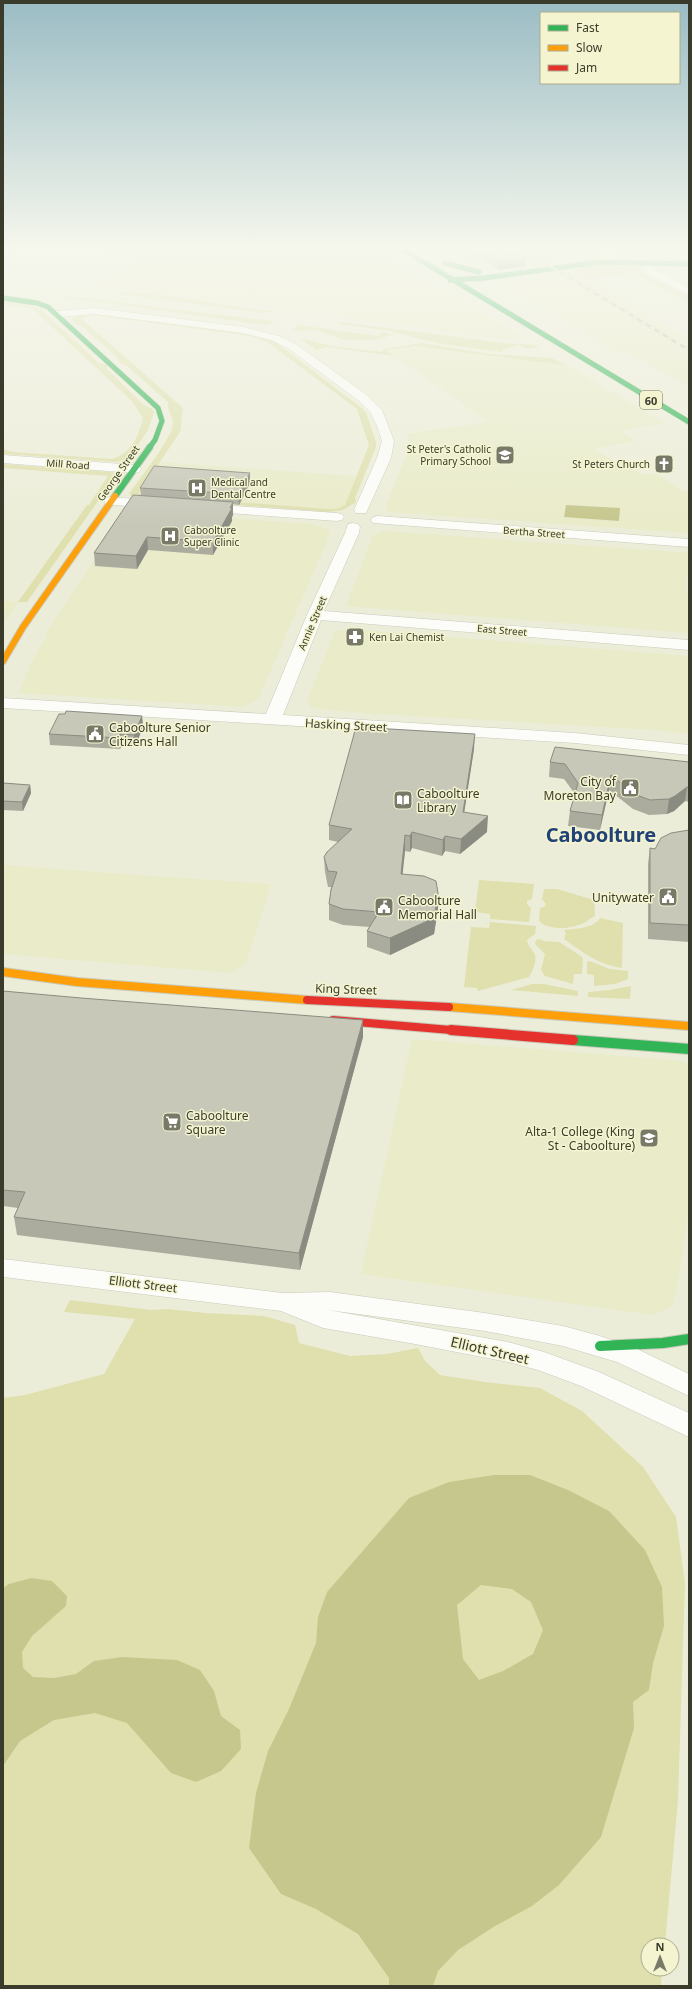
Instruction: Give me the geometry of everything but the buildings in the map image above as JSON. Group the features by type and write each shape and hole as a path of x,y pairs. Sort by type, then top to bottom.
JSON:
{"main road":[{"name":"George Street","path":"3,661 19,633 155,440 161,428 161,410 88,342"},
{"name":"60","path":"554,342 689,422"},
{"name":"King Street","path":"3,972 99,984 291,1000 391,1003 689,1026"},
{"path":"321,1018 689,1049"},
{"path":"600,1346 663,1343 689,1339"}],"street":[{"path":"283,342 295,347 363,398 376,410 388,441 384,458 361,510"},
{"name":"Mill Road","path":"3,459 134,469"},
{"path":"111,501 168,506"},
{"path":"191,507 337,517 348,511 361,510 375,513 378,516 378,520 370,526 353,527 338,522 337,517"},
{"name":"Bertha Street","path":"378,520 689,543"},
{"name":"Annie Street","path":"272,720 315,615 352,533 353,527"},
{"name":"East Street","path":"315,615 689,645"},
{"name":"Hasking Street","path":"3,703 575,738 689,750"},
{"name":"Elliott Street","path":"3,1268 283,1302 330,1301 485,1322 563,1336 600,1346 626,1355 666,1373 689,1386"},
{"name":"Elliott Street","path":"283,1302 323,1319 492,1349 544,1362 590,1379 668,1414 689,1426"}],"shaded area":[{"path":"68,342 76,342 99,363 107,365 107,369 144,405 151,408 154,412 148,430 133,452 131,460 115,462 3,454 3,449 13,452 111,459 118,457 129,449 133,443 143,418 132,401"},
{"path":"100,342 108,342 183,408 180,432 139,493 143,495 329,509 336,509 345,505 369,445 357,409 266,342 275,342 363,409 366,413 376,442 376,447 355,498 356,502 343,510 329,512 132,497 129,494 168,438 172,430 173,420 168,408 168,402 127,366 118,362 119,359"},
{"path":"305,342 315,342 331,346 383,352 382,351 385,349 421,343 491,354 551,358 569,366 415,346 386,350 394,356 327,347 316,350"},
{"path":"433,342 494,342 535,345 539,347 529,349 518,345 502,350 503,352"},
{"path":"600,342 689,342 689,387 625,351 617,352"},
{"name":"St Peter's Catholic Primary School","path":"414,346 569,366 665,423 621,431 635,441 594,449 616,462 621,461 642,474 657,474 683,491 689,491 689,533 389,512 385,507 410,447 407,434 487,422 386,350"},
{"path":"160,462 356,476 345,505 336,509 143,495 139,493"},
{"path":"3,464 112,472 117,474 27,602 18,602 87,505 89,505 108,476 3,468"},
{"path":"566,505 620,508 619,521 564,517"},
{"path":"127,511 313,524 329,530 330,534 258,700 241,707 19,693 31,663 48,634 45,634"},
{"path":"384,531 689,553 686,591 689,592 689,633 346,606 373,535"},
{"path":"3,601 18,602 3,624"},
{"path":"349,629 689,656 689,734 656,730 360,713 311,708 307,701 335,631"},
{"path":"3,865 271,884 246,964 231,973 3,954"},
{"path":"479,880 534,884 532,899 527,901 527,904 531,908 529,922 490,919 490,914 475,912"},
{"path":"544,889 557,889 594,900 595,916 584,923 567,928 554,928 543,924 539,921 540,908 544,907 546,904 542,899"},
{"path":"600,918 623,923 622,968 598,961 564,939 566,933 564,930 589,926 594,924"},
{"path":"490,922 536,926 535,934 527,940 535,955 535,964 529,977 478,991 477,988 464,987 471,927 489,928"},
{"path":"539,939 544,941 559,942 581,956 583,959 582,974 574,974 573,984 545,976 541,970 545,954 535,944 536,940"},
{"path":"589,961 610,969 628,971 628,979 615,984 594,986 594,975 587,974 587,962"},
{"path":"532,984 544,984 578,991 578,996 511,990"},
{"path":"631,986 630,999 588,997 588,992"},
{"path":"412,1039 683,1061 689,1065 689,1208 677,1290 671,1307 653,1315 361,1274"},
{"path":"70,1300 151,1310 167,1309 264,1316 295,1325 299,1343 350,1356 387,1354 418,1348 425,1361 440,1375 540,1388 582,1411 643,1467 676,1517 685,1583 678,1800 666,1937 640,1937 640,1977 662,1977 661,1986 3,1986 3,1398 25,1395 104,1374 135,1319 64,1312"},
{"path":"494,1475 530,1475 568,1490 609,1511 645,1550 662,1587 664,1626 653,1663 649,1690 633,1702 634,1728 601,1837 559,1885 532,1906 495,1926 458,1950 438,1971 433,1986 389,1986 389,1978 358,1934 316,1909 281,1894 249,1848 256,1793 268,1751 289,1709 316,1643 318,1617 327,1592 409,1498 449,1482","holes":["481,1585 512,1589 531,1602 543,1630 533,1654 503,1671 479,1680 463,1659 457,1605"]},
{"path":"31,1578 52,1581 67,1596 66,1606 32,1636 22,1652 23,1668 33,1677 54,1678 76,1674 94,1661 122,1657 177,1660 200,1670 214,1691 221,1716 240,1730 241,1749 221,1771 196,1782 171,1773 127,1723 95,1713 54,1720 20,1741 3,1766 3,1588 9,1584"}],"railway":[{"path":"675,342 689,350"}],"traffic: fast":[{"path":"86,342 158,408 162,421 155,440 115,496"},
{"path":"556,342 689,422"},
{"path":"573,1040 689,1049"},
{"path":"600,1346 663,1343 689,1339"}],"traffic: slow":[{"path":"3,661 23,627 115,496"},
{"path":"3,972 77,982 307,1000"},
{"path":"449,1007 689,1026"}],"traffic: jam":[{"path":"307,1000 449,1007"},
{"path":"333,1020 573,1040"}],"place":[{"name":"St Peter's Catholic Primary School","path":"505,455"},
{"name":"St Peters Church","path":"664,464"},
{"name":"Medical and Dental Centre","path":"197,488"},
{"name":"Caboolture Super Clinic","path":"170,536"},
{"name":"Ken Lai Chemist","path":"355,637"},
{"name":"Caboolture Senior Citizens Hall","path":"95,734"},
{"name":"City of Moreton Bay","path":"630,788"},
{"name":"Caboolture Library","path":"403,800"},
{"name":"Unitywater","path":"668,897"},
{"name":"Caboolture Memorial Hall","path":"384,907"},
{"name":"Caboolture Square","path":"172,1122"},
{"name":"Alta-1 College (King St - Caboolture)","path":"649,1138"}],"district":[{"name":"Caboolture","path":"601,834"}]}
